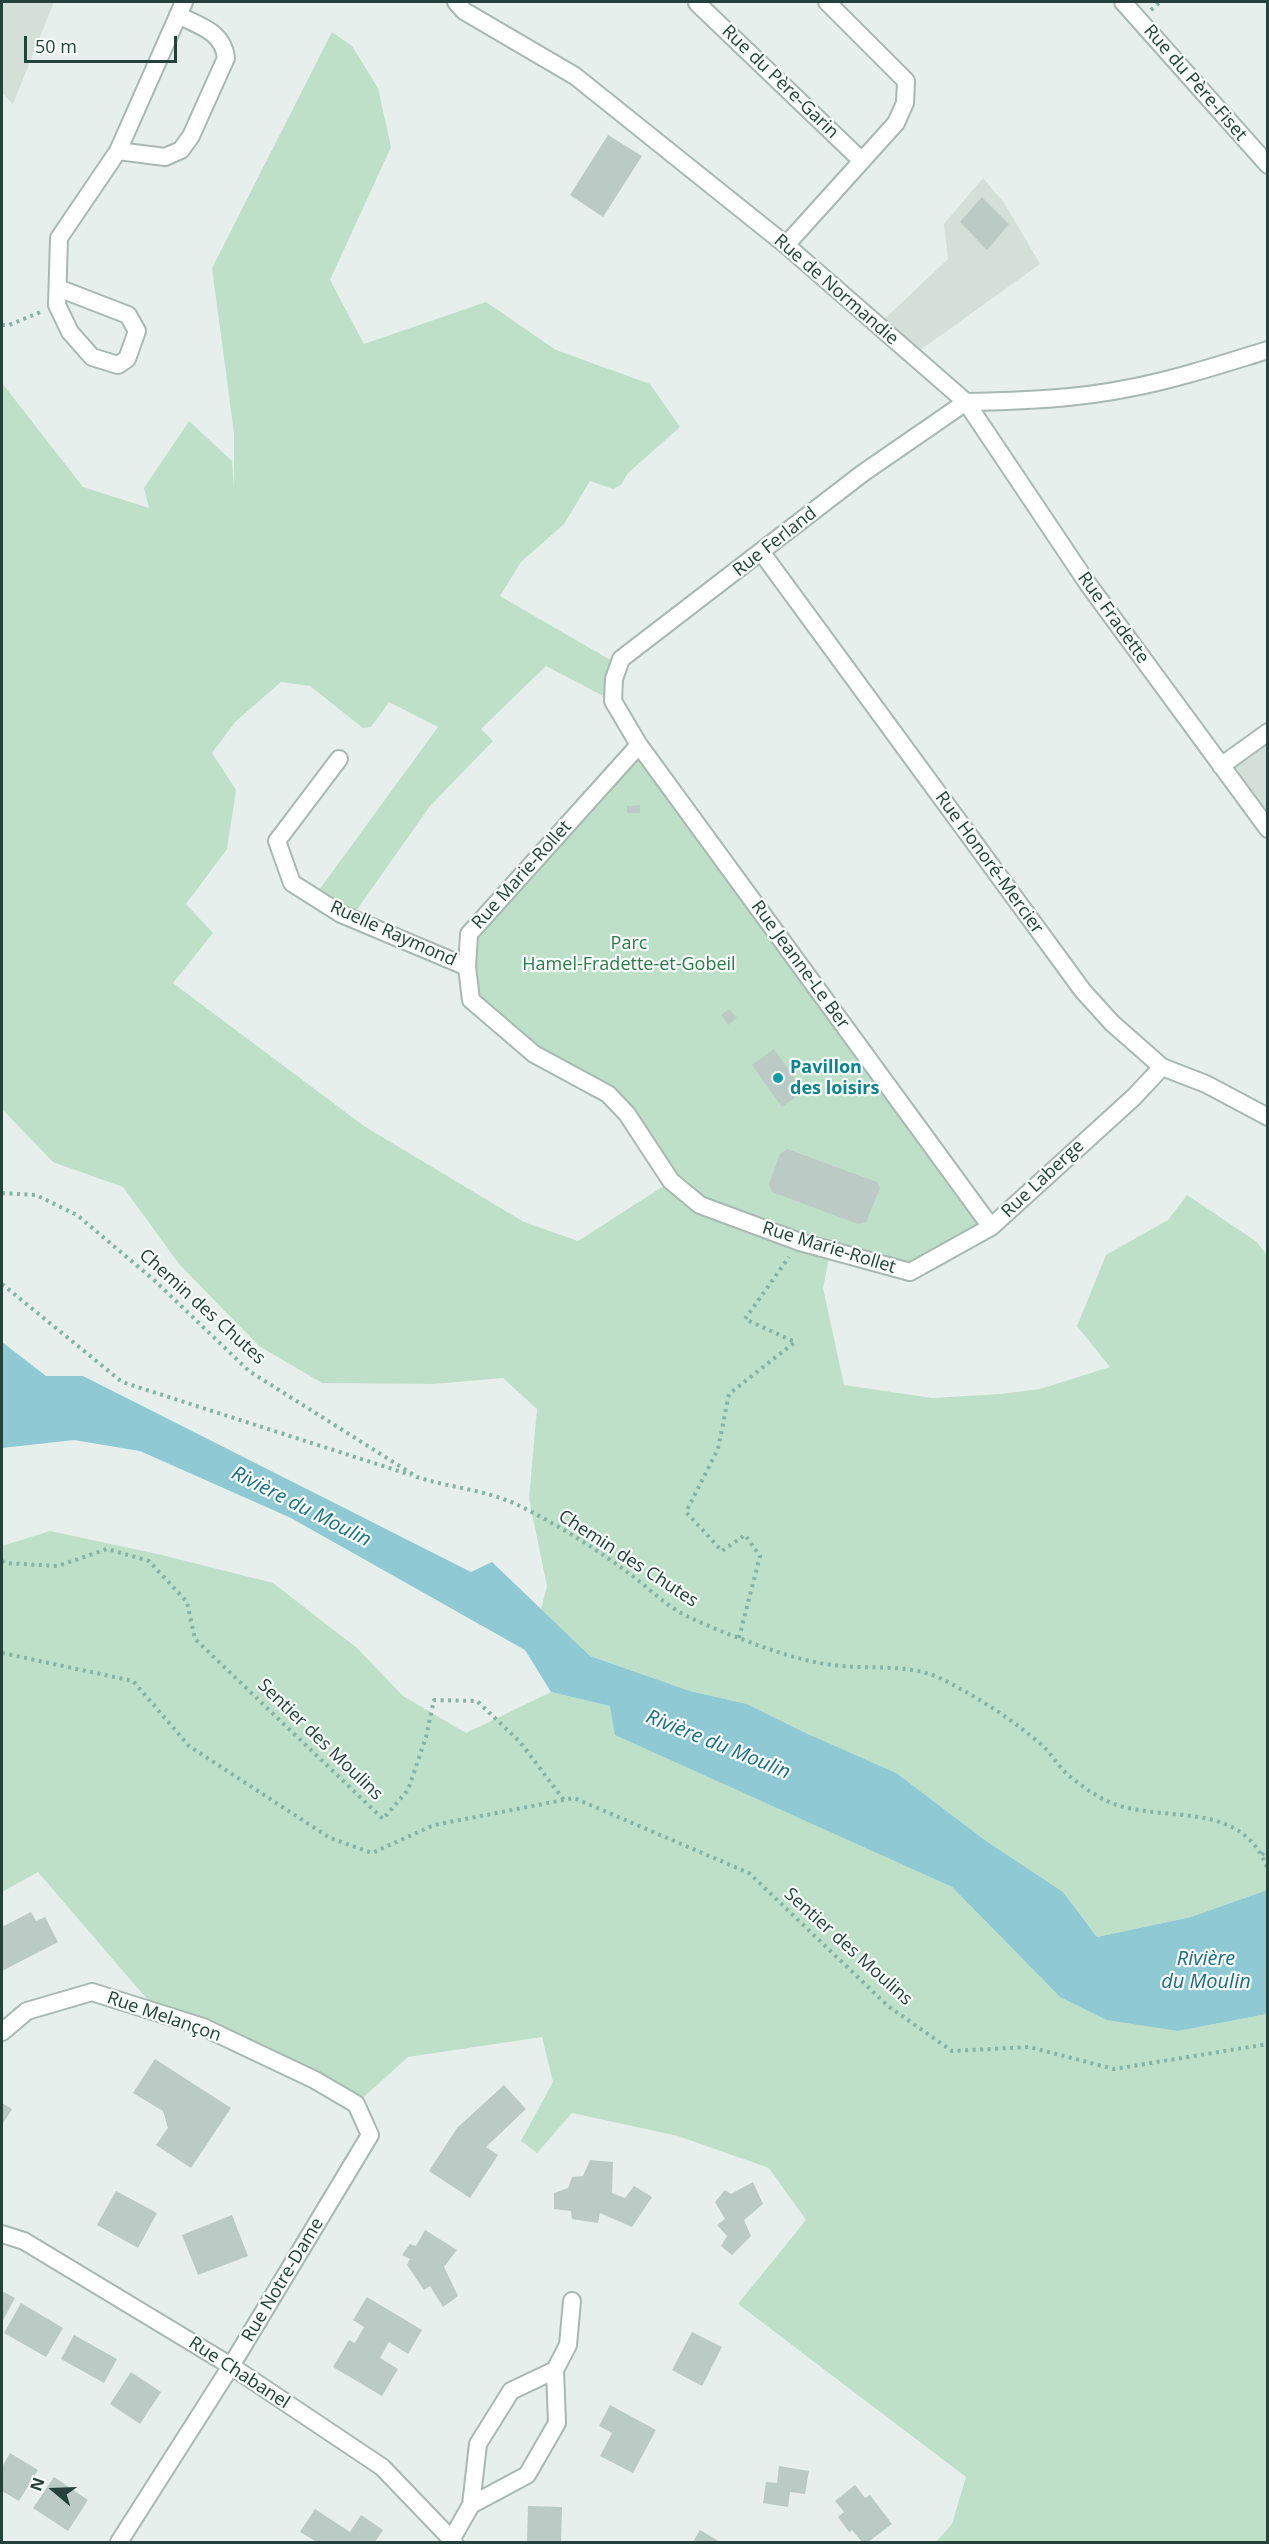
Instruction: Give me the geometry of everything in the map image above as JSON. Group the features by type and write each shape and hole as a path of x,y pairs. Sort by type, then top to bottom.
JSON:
{"street":[{"name":"Rue de Normandie","path":"456,2 464,11 575,76 786,245 966,402"},
{"path":"786,245 896,123 905,103 906,81 827,2"},
{"name":"Rue du Père-Fiset","path":"1123,2 1268,165"},
{"name":"Rue du Père-Garin","path":"697,3 862,161"},
{"path":"57,288 128,315 137,332 127,359 118,365 92,357 70,332 57,305 57,288 59,238 118,151 181,8 213,33 224,45 226,58 191,136 181,150 165,157 118,151"},
{"path":"966,402 1037,400 1129,388 1194,373 1268,350"},
{"name":"Rue Ferland","path":"613,701 614,679 621,659 762,553 863,473 966,402"},
{"name":"Rue Fradette","path":"966,402 1088,584 1268,830"},
{"name":"Rue Honoré-Mercier","path":"762,553 1083,991 1112,1023 1162,1067 1206,1084 1268,1117"},
{"name":"Rue Jeanne-Le Ber","path":"613,701 639,745 992,1227"},
{"path":"1221,766 1268,732"},
{"name":"Rue Marie-Rollet","path":"639,745 469,934 467,967 471,1000 534,1054 608,1094 627,1114 671,1181 700,1205 800,1242 910,1272"},
{"name":"Ruelle Raymond","path":"339,759 277,841 292,883 341,914 467,967"},
{"name":"Rue Laberge","path":"910,1272 992,1227 1134,1097 1162,1067"},
{"name":"Rue Melançon","path":"2,2032 27,2011 92,1992 203,2027 315,2080 356,2104"},
{"name":"Rue Notre-Dame","path":"119,2542 231,2366 370,2135 356,2104"},
{"name":"Rue Chabanel","path":"2,2234 24,2241 231,2366 382,2467 452,2542"},
{"path":"471,2505 527,2475 557,2423 555,2370 568,2345 572,2301"},
{"path":"452,2542 471,2505 478,2444 483,2435 511,2391 555,2370"}],"path":[{"path":"2,325 9,325 57,305"},
{"name":"Chemin des Chutes","path":"2,1193 36,1195 77,1215 154,1280 249,1371 417,1477 444,1486 494,1495 519,1506 598,1552 680,1612 739,1638 804,1660 842,1666 914,1671 939,1677 1020,1726 1046,1749 1066,1772 1108,1801 1133,1810 1194,1815 1222,1822 1244,1832 1262,1855 1268,1870"},
{"path":"739,1638 760,1556 745,1535 722,1551 686,1512 718,1449 729,1394 795,1342 745,1319 800,1242"},
{"path":"2,1284 122,1382 417,1477"},
{"name":"Sentier des Moulins","path":"2,1560 5,1563 58,1566 107,1549 149,1561 187,1602 195,1639 383,1819 408,1790 426,1737 434,1700 477,1701 520,1742 564,1800"},
{"name":"Sentier des Moulins","path":"2,1653 133,1681 189,1746 330,1838 372,1853 434,1825 574,1798 749,1873 888,2006 952,2051 1029,2047 1114,2069 1268,2044"},
{"path":"1262,1855 1268,1848"}],"shaded area":[{"path":"2,2 54,2 13,104 2,93"},
{"path":"983,178 1004,203 1040,264 912,356 877,326 948,259 944,224"},
{"path":"1267,732 1267,829 1221,766"}],"green space":[{"name":"Parc Hamel-Fradette-et-Gobeil","path":"332,32 352,46 378,88 391,147 330,280 364,344 486,302 556,350 650,384 680,427 628,473 621,485 613,489 590,481 564,524 521,562 500,596 619,665 613,701 546,666 481,729 493,741 430,806 351,918 314,897 438,727 389,702 371,727 363,728 310,686 281,682 236,721 212,753 236,790 227,849 186,904 213,933 173,983 364,1126 524,1222 578,1241 670,1182 627,1114 588,1082 471,1000 469,934 639,745 991,1227 910,1272 830,1252 823,1288 844,1385 932,1398 1001,1394 1040,1389 1110,1367 1077,1326 1106,1255 1168,1220 1187,1195 1257,1242 1268,1257 1267,1890 1191,1917 1097,1937 1063,1892 986,1841 810,1735 747,1704 690,1691 590,1656 541,1609 547,1586 529,1499 537,1409 503,1378 433,1384 322,1383 259,1346 179,1264 123,1187 53,1162 2,1109 2,383 83,487 149,508 144,488 189,421 232,461 234,487 234,433 212,268"},
{"path":"50,1531 162,1555 273,1583 357,1648 403,1696 466,1733 551,1692 611,1706 616,1735 952,1887 1060,1997 1178,2031 1267,2014 1267,2542 936,2542 952,2524 966,2477 738,2304 806,2220 769,2168 678,2136 572,2113 537,2153 521,2141 553,2082 542,2037 408,2057 356,2104 159,2013 38,1872 2,1892 2,1546"}],"water":[{"name":"Rivière du Moulin","path":"2,1342 46,1376 83,1376 471,1572 492,1562 590,1656 690,1691 747,1704 896,1773 986,1841 1063,1892 1097,1937 1191,1917 1267,1890 1267,2014 1178,2031 1107,2020 1060,1997 952,1887 615,1735 610,1706 551,1692 525,1650 291,1518 140,1451 74,1440 2,1448"}],"building":[{"path":"608,135 642,156 603,217 570,195"},
{"path":"982,197 1009,224 987,250 960,222"},
{"path":"640,805 640,813 627,813 627,806"},
{"path":"729,1009 737,1018 728,1025 721,1015"},
{"name":"Pavillon des loisirs","path":"774,1049 804,1091 782,1107 752,1065"},
{"path":"787,1149 877,1182 880,1188 866,1222 858,1224 772,1192 769,1184 780,1154"},
{"path":"31,1912 36,1921 45,1917 58,1942 2,1971 2,1927"},
{"path":"155,2059 231,2108 191,2168 156,2145 168,2128 163,2111 133,2093"},
{"path":"504,2085 526,2109 486,2147 498,2155 470,2198 429,2171 457,2128"},
{"path":"2,2103 12,2109 2,2125"},
{"path":"590,2160 613,2162 612,2193 625,2198 634,2186 652,2197 632,2227 600,2213 598,2223 572,2219 571,2211 554,2209 554,2193 568,2188 572,2177 583,2176"},
{"path":"753,2182 763,2204 744,2220 751,2236 732,2255 721,2246 727,2236 717,2225 725,2219 715,2202 725,2190 731,2194"},
{"path":"116,2191 157,2213 138,2248 97,2225"},
{"path":"232,2215 248,2256 198,2275 182,2235"},
{"path":"425,2230 457,2250 444,2267 458,2296 443,2307 430,2286 424,2290 407,2265 410,2259 402,2255 410,2244 416,2246"},
{"path":"2,2291 15,2298 2,2322"},
{"path":"367,2297 422,2330 408,2354 389,2342 380,2358 398,2369 382,2396 333,2367 349,2340 355,2343 364,2327 353,2320"},
{"path":"21,2303 63,2328 46,2357 4,2333"},
{"path":"692,2332 722,2347 702,2386 672,2370"},
{"path":"74,2335 117,2359 104,2383 61,2359"},
{"path":"131,2372 161,2392 140,2424 110,2404"},
{"path":"610,2405 656,2430 633,2473 600,2456 612,2433 599,2426"},
{"path":"10,2453 38,2470 19,2501 2,2491 2,2467"},
{"path":"779,2466 809,2471 805,2494 790,2492 788,2507 763,2503 766,2482 777,2483"},
{"path":"54,2477 88,2500 68,2531 33,2508"},
{"path":"855,2485 865,2498 870,2495 892,2524 868,2542 862,2542 852,2530 849,2532 838,2517 844,2512 835,2501"},
{"path":"528,2506 562,2507 561,2542 527,2542"},
{"path":"315,2509 350,2532 361,2515 383,2530 375,2542 317,2542 300,2532"},
{"path":"700,2530 720,2542 693,2542"}],"place":[{"name":"Pavillon des loisirs","path":"778,1078"}]}
